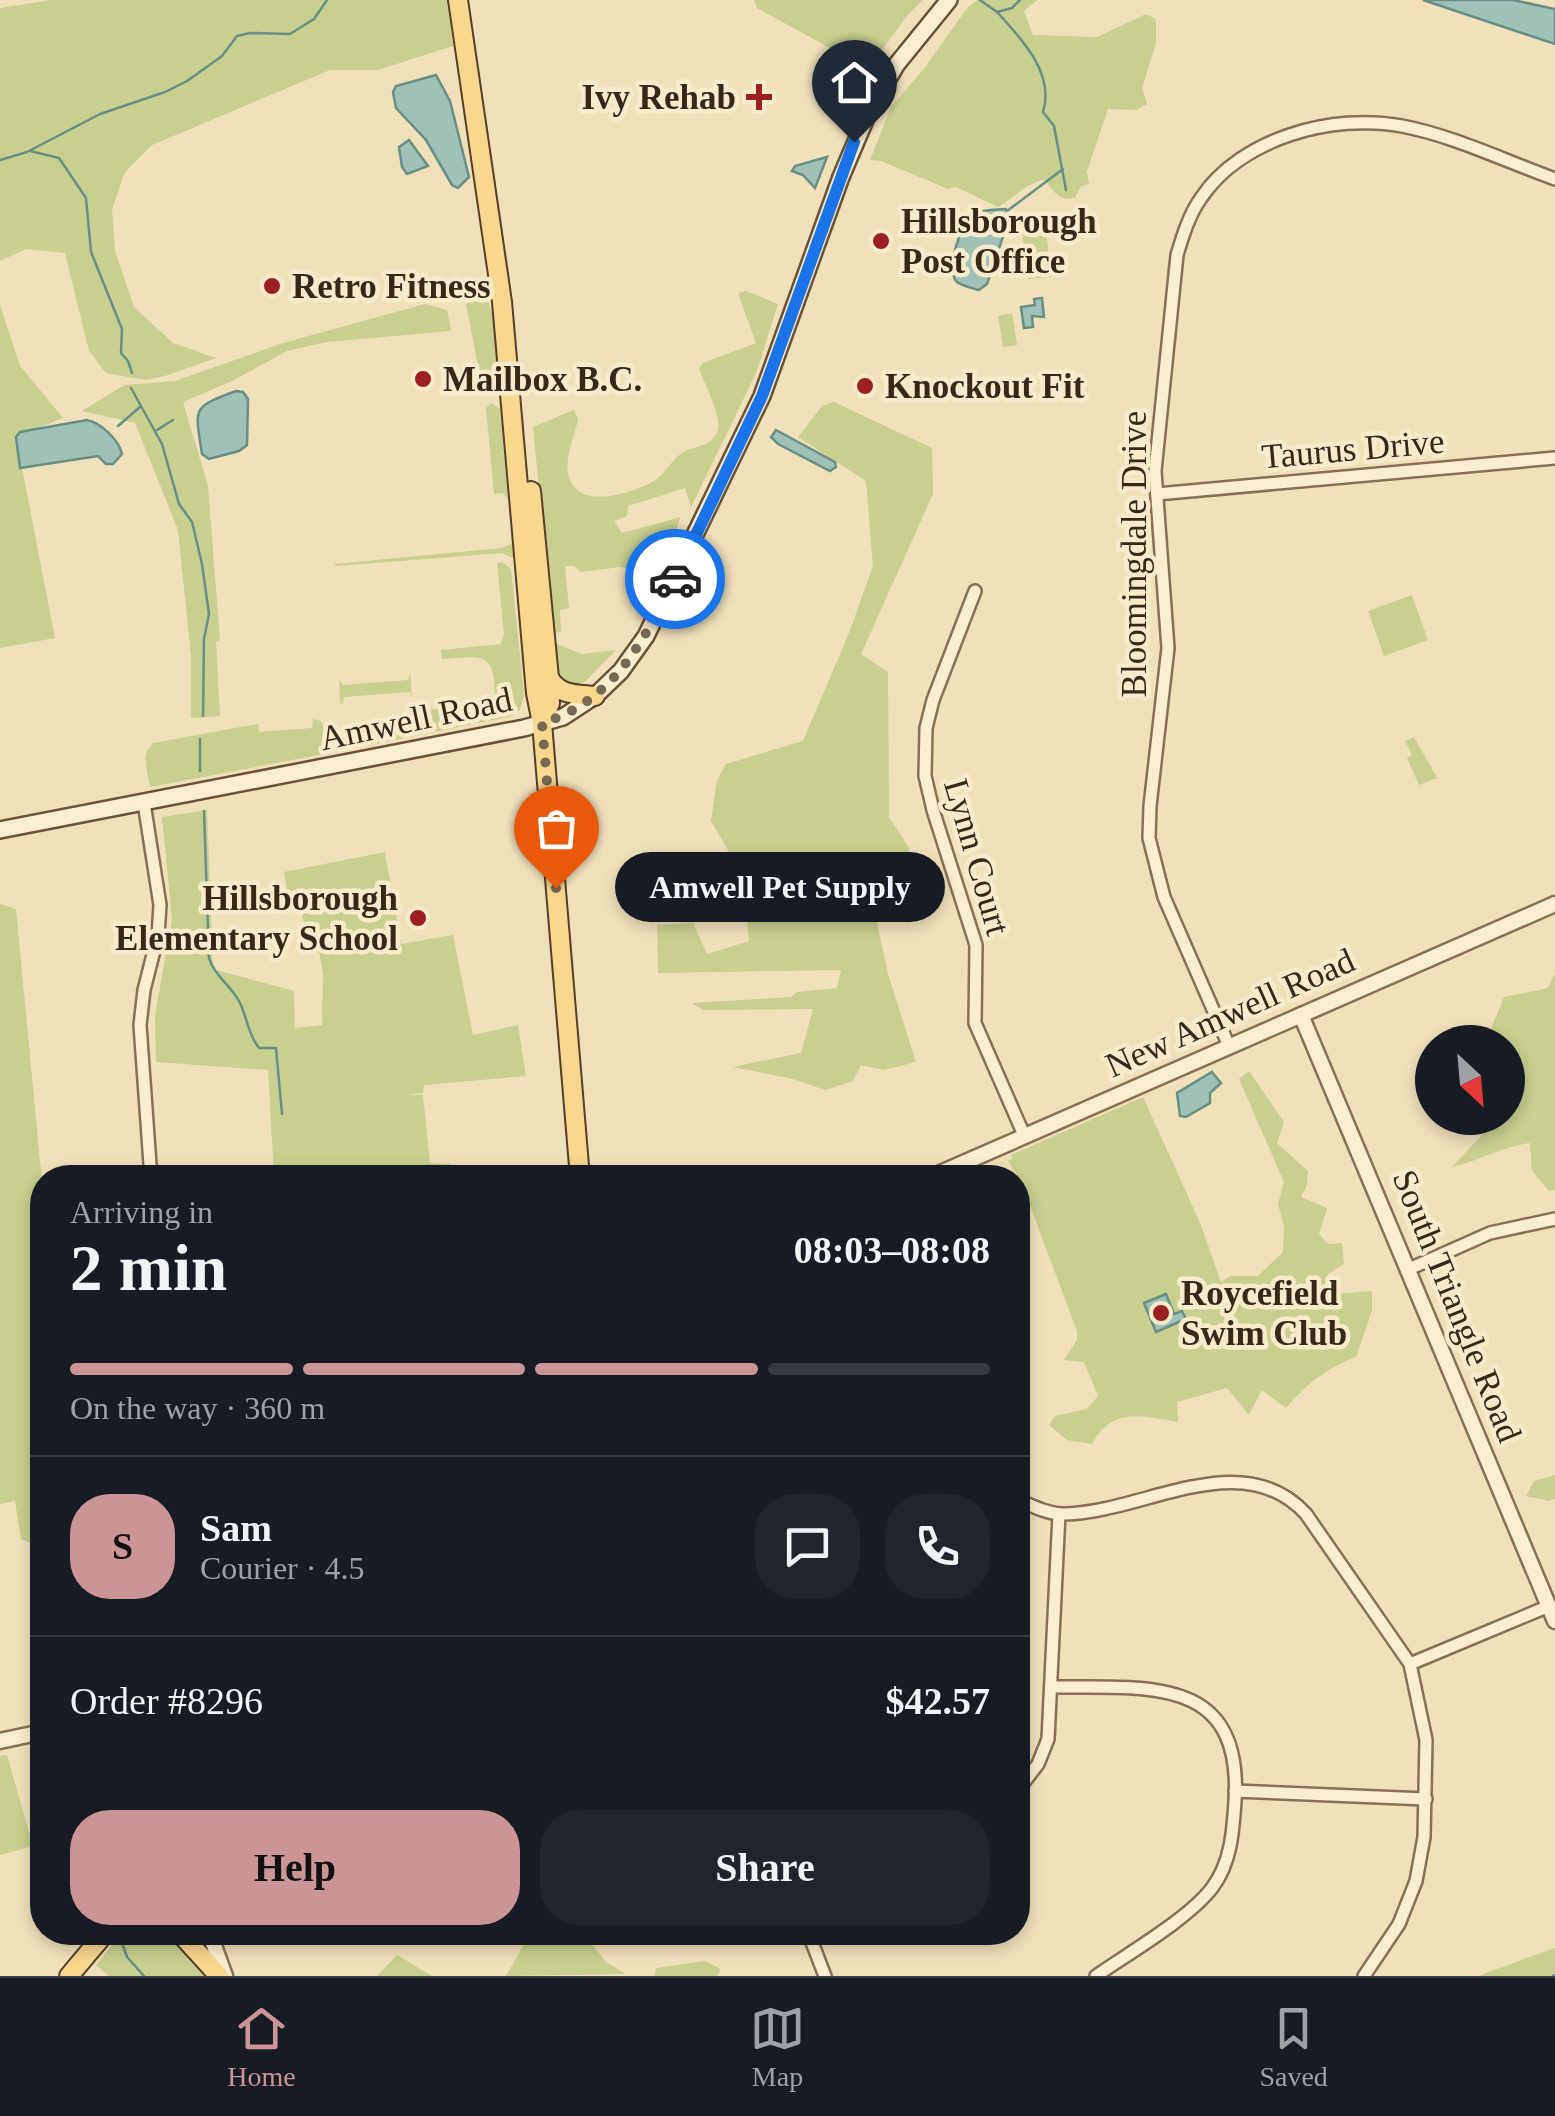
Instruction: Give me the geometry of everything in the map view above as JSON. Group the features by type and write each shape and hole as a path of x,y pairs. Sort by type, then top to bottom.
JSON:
{"main road":[{"path":"458,0 502,302 579,1165"},
{"path":"468,0 512,298 550,703 542,723"},
{"name":"Amwell Road","path":"0,830 542,723 563,716 595,696 621,672 646,636 762,396 840,177 869,110 897,64 949,0"},
{"path":"548,678 563,692 595,696"},
{"path":"69,1976 95,1945"},
{"path":"191,1945 222,1976"}],"street":[{"name":"Bloomingdale Drive","path":"1229,1046 1164,897 1151,852 1150,806 1168,648 1156,449 1178,255 1200,199 1239,160 1283,138 1335,125 1370,122 1424,131 1555,179"},
{"name":"Taurus Drive","path":"1157,494 1555,458"},
{"name":"Lynn Court","path":"975,590 933,700 926,728 925,776 932,810 976,946 975,1023 1024,1136"},
{"path":"144,804 160,905 140,1025 151,1165"},
{"name":"New Amwell Road","path":"958,1165 1555,904"},
{"name":"South Triangle Road","path":"1301,1015 1555,1621"},
{"path":"1409,1269 1490,1232 1555,1219"},
{"path":"1030,1504 1059,1514 1247,1481 1274,1489 1306,1514 1410,1664 1426,1740 1422,1853 1411,1896 1388,1942 1364,1976"},
{"path":"1030,1774 1044,1751 1052,1687 1059,1514"},
{"path":"1410,1664 1549,1606"},
{"path":"1052,1687 1159,1691 1197,1702 1216,1719 1230,1740 1235,1791 1229,1855 1210,1891 1096,1976"},
{"path":"0,1741 30,1735"},
{"path":"1235,1791 1426,1799"},
{"path":"214,1945 222,1976"},
{"path":"813,1945 824,1976"}],"green space":[{"path":"51,0 447,0 453,46 378,70 330,70 152,145 125,172 112,209 115,251 134,307 173,343 216,358 145,380 106,373 89,351 65,253 26,249 0,261 0,8"},
{"path":"754,0 923,0 868,69 757,8"},
{"path":"978,0 1037,0 1024,11 1033,35 1097,37 1146,14 1156,19 1156,43 1142,88 1147,104 1136,110 1108,109 1087,171 1089,184 1081,186 1075,198 1060,197 1044,180 1026,187 998,207 956,187 948,189 870,160 891,107 968,7"},
{"path":"1046,229 1051,277 1028,279 1022,231"},
{"path":"746,291 778,304 757,371 691,507 685,488 628,506 627,516 614,521 622,533 681,517 669,547 655,563 648,566 644,560 638,562 636,570 620,567 581,572 574,566 565,566 569,608 560,610 561,632 553,633 533,427 574,410 578,419 567,467 573,485 581,493 605,497 654,481 682,453 708,443 716,434 717,414 699,369 703,363 756,343 738,293"},
{"path":"490,292 487,298 494,320 497,366 481,381 466,304 472,294"},
{"path":"425,304 447,310 451,331 327,342 287,351 183,402 208,486 220,640 216,642 220,716 191,718 191,656 178,530 135,423 82,411 124,385 175,381 283,343"},
{"path":"0,305 20,366 63,418 16,437 55,638 0,648"},
{"path":"1012,313 1017,345 1003,347 998,316"},
{"path":"834,402 932,448 933,494 861,654 888,672 889,817 910,849 893,892 875,913 888,974 916,1062 883,1070 861,1065 853,1081 825,1090 733,1067 801,1053 813,1009 703,1010 692,1003 791,997 797,992 837,988 841,970 658,973 657,925 693,923 707,954 749,941 742,874 711,821 717,780 726,764 803,741 873,566 866,481 798,437 822,406"},
{"path":"491,403 500,409 508,499 503,493 494,494 486,408"},
{"path":"513,543 515,559 502,553 334,564 502,548"},
{"path":"497,563 511,569 524,695 520,710 512,716 356,748 348,742 345,724 413,719 413,711 485,705 495,698 489,664 468,657 442,659 441,650 501,644 504,634"},
{"path":"1412,595 1428,640 1384,656 1368,611"},
{"path":"553,646 582,654 616,650 586,681 574,687 557,683"},
{"path":"410,672 412,699 410,692 344,697 343,704 340,703 339,679 343,685 408,680"},
{"path":"313,719 321,721 325,732 324,754 150,787 146,758 153,743 258,724 259,732 312,728"},
{"path":"1414,737 1437,778 1419,785 1407,758 1412,755 1405,741"},
{"path":"207,810 213,969 294,991 295,1028 322,1025 323,973 316,935 307,936 301,909 287,889 284,872 385,852 401,944 453,935 473,1035 518,1025 526,1076 424,1085 423,1093 405,1095 423,1095 430,1163 450,1165 273,1165 268,1070 156,1062 155,1015 172,920 162,817"},
{"path":"0,904 16,909 40,1165 30,1165 30,1543 21,1539 15,1501 0,1504"},
{"path":"1555,973 1555,1190 1549,1191 1532,1171 1530,1143 1452,1167 1482,1135 1525,1135 1525,1025 1493,1025 1504,997 1548,988"},
{"path":"1249,1071 1284,1122 1277,1143 1308,1171 1301,1197 1327,1208 1319,1234 1328,1244 1342,1243 1344,1264 1328,1274 1324,1295 1372,1291 1372,1311 1356,1357 1318,1378 1286,1408 1262,1390 1249,1415 1227,1388 1177,1402 1178,1422 1129,1416 1109,1424 1092,1444 1067,1440 1049,1425 1055,1416 1087,1409 1098,1396 1084,1362 1064,1360 1077,1340 1077,1331 1030,1206 1030,1165 1011,1165 1008,1161 1011,1155 1143,1097 1201,1225 1221,1282 1230,1276 1258,1276 1283,1252 1284,1226 1278,1204 1284,1182 1239,1079"},
{"path":"1555,1475 1555,1499 1526,1496 1534,1481"},
{"path":"7,1755 30,1847 0,1855 0,1756"},
{"path":"112,1945 181,1945 205,1976 109,1976 96,1965"},
{"path":"524,1945 593,1945 606,1962 626,1974 506,1976"},
{"path":"1555,1948 1555,1976 1480,1976 1488,1972"},
{"path":"397,1955 432,1976 377,1976"},
{"path":"705,1961 721,1969 717,1976 655,1976 656,1968"}],"water":[{"path":"1423,0 1513,0 1555,9 1555,44"},
{"path":"436,75 450,101 469,177 458,188 452,185 426,140 396,108 396,86"},
{"path":"409,140 428,166 407,174 399,147"},
{"path":"827,157 815,188 803,175 792,171 795,166"},
{"path":"1006,209 1010,216 987,284 979,290 958,283 953,266 964,225 978,212"},
{"path":"1042,298 1044,317 1032,316 1033,327 1024,328 1021,307 1035,305 1034,299"},
{"path":"243,392 248,399 247,445 209,459 202,454 200,411 211,401"},
{"path":"87,420 103,428 117,443 122,454 113,464 106,464 98,456 20,468 16,437 20,432"},
{"path":"776,430 835,462 836,467 830,471 778,444 771,437"},
{"path":"1212,1072 1221,1083 1210,1093 1210,1103 1186,1117 1180,1116 1177,1093"},
{"name":"Roycefield Swim Club","path":"1166,1294 1174,1314 1182,1311 1186,1319 1156,1332 1144,1303"}],"waterway":[{"path":"0,160 27,152 100,114 187,81 222,56 237,36 290,34 314,19 327,0"},
{"path":"980,0 997,12 1012,8 1020,0"},
{"path":"997,12 1026,45 1040,71 1044,84 1043,112 1054,126 1066,190"},
{"path":"30,151 59,158 86,198 91,252 122,329 121,353 132,373"},
{"path":"1007,211 1063,169"},
{"path":"131,388 162,444 179,504 192,522 202,564 209,614 204,639 203,716"},
{"path":"118,426 140,407"},
{"path":"157,430 173,420"},
{"path":"200,739 200,771"},
{"path":"204,811 209,958 239,1001 259,1048 276,1048 282,1114"},
{"path":"123,1945 127,1957 144,1976"}],"way so far":[{"path":"556,888 542,723 579,707 621,672 646,636 675,579"}],"place":[{"name":"Ivy Rehab","path":"759,97"},
{"name":"Hillsborough Post Office","path":"881,241"},
{"name":"Retro Fitness","path":"272,286"},
{"name":"Mailbox B.C.","path":"423,379"},
{"name":"Knockout Fit","path":"865,386"},
{"name":"Amwell Pet Supply","path":"556,888"},
{"name":"Hillsborough Elementary School","path":"418,918"},
{"name":"Roycefield Swim Club","path":"1161,1313"}],"route":[{"path":"675,579 776,363 854,142"}]}
